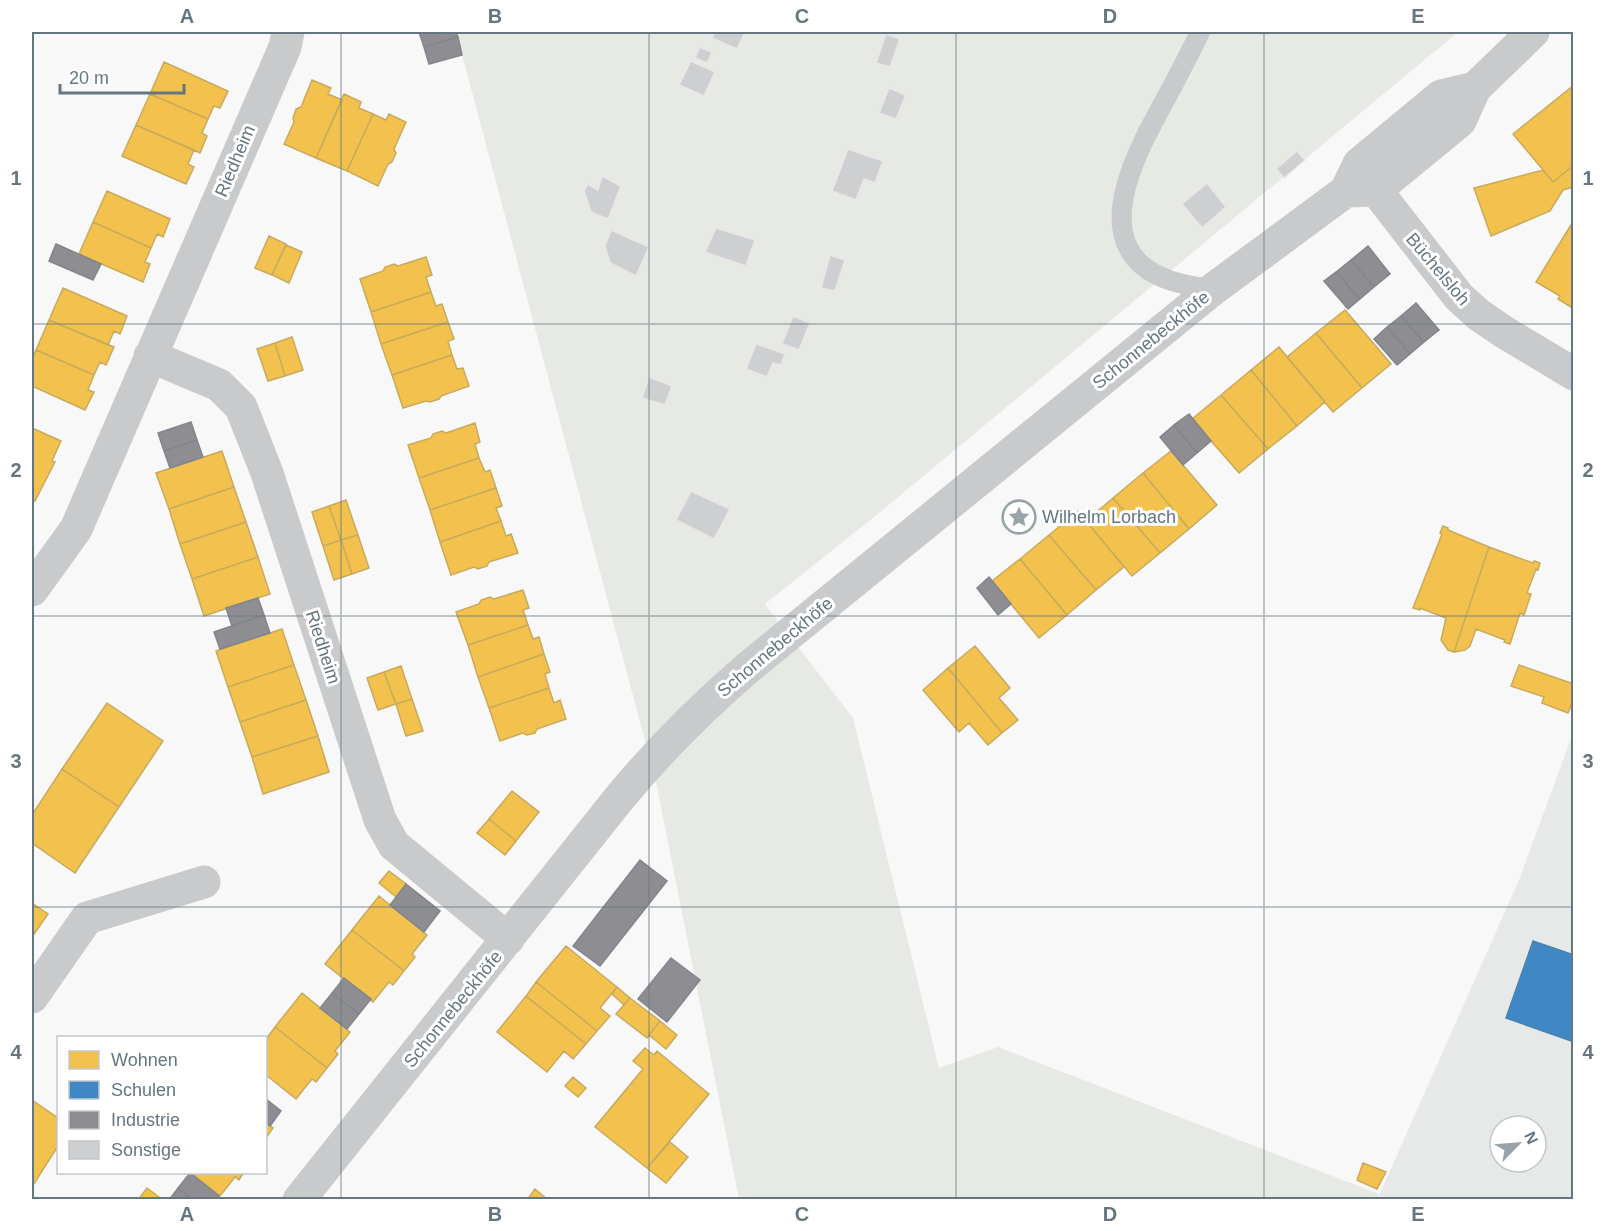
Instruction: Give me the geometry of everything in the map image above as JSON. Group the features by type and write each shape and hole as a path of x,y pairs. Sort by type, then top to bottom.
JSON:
{"street":[{"name":"Riedheim","path":"32,590 76,530 285,47 288,32"},
{"name":"Schonnebeckhöfe","path":"299,1200 633,782 702,708 750,666 1212,290 1361,190 1359,164 1441,96 1475,88 1533,32"},
{"name":"Büchelsloh","path":"1361,190 1459,297 1479,315 1574,374"},
{"name":"Riedheim","path":"150,356 219,385 242,407 267,473 380,820 394,844 508,939"},
{"path":"32,997 87,918 204,882"}],"lane":[{"path":"1200,32 1145,137 1125,190 1122,222 1127,245 1144,267 1170,281 1212,290"}],"shaded area":[{"path":"456,32 1458,32 879,513 765,604 853,718 939,1068 998,1047 1379,1194 1377,1199 739,1199 656,782"},
{"path":"1573,733 1573,1199 1377,1200 1519,880"}],"building: Wohnen":[{"path":"164,62 228,91 220,108 214,106 208,119 150,94"},
{"path":"312,80 331,88 328,94 342,100 316,158 284,144 294,122 296,109 301,107"},
{"path":"1574,85 1574,165 1553,182 1513,134"},
{"path":"150,94 208,119 202,133 207,136 200,153 136,125"},
{"path":"344,94 361,102 359,108 373,114 347,171 316,158"},
{"path":"373,114 386,120 389,114 406,122 394,149 396,153 378,186 347,171"},
{"path":"136,125 194,150 188,164 194,167 186,184 122,156"},
{"path":"1574,165 1574,187 1563,190 1550,211 1491,236 1474,188 1543,170 1553,182"},
{"path":"107,191 170,219 163,237 157,234 151,248 93,222"},
{"path":"1574,220 1574,309 1558,299 1560,296 1536,282"},
{"path":"93,222 151,248 145,262 150,264 143,282 79,254"},
{"path":"269,236 286,244 272,275 255,268"},
{"path":"286,245 302,252 289,283 272,275"},
{"path":"426,257 432,275 426,277 431,292 371,312 360,279 383,271 385,267 394,264 398,266"},
{"path":"63,288 127,316 120,334 114,331 108,345 49,320"},
{"path":"431,292 436,306 442,304 448,322 381,344 371,312"},
{"path":"1345,310 1391,364 1362,388 1316,333"},
{"path":"49,320 114,347 106,365 100,362 94,375 36,350"},
{"path":"448,322 454,339 448,341 452,355 392,375 381,344"},
{"path":"1316,333 1362,388 1333,412 1287,357"},
{"path":"292,337 303,370 285,376 275,343"},
{"path":"275,343 285,376 268,381 257,349"},
{"path":"1279,347 1325,402 1297,426 1251,370"},
{"path":"36,350 94,375 88,390 94,392 85,410 32,386 32,360"},
{"path":"452,355 457,369 463,368 469,386 430,402 426,401 403,408 392,375"},
{"path":"1251,370 1297,426 1268,449 1221,395"},
{"path":"1221,395 1268,449 1239,473 1192,419"},
{"path":"475,423 480,442 475,444 479,458 419,478 408,445 431,438 433,434 442,431 446,433"},
{"path":"32,428 61,441 52,461 55,462 35,501 32,499"},
{"path":"222,451 234,487 169,509 156,473"},
{"path":"1171,451 1217,505 1189,529 1143,473"},
{"path":"479,458 485,472 490,470 496,488 430,510 419,478"},
{"path":"1143,473 1189,529 1160,553 1113,498"},
{"path":"234,487 246,522 180,544 169,509"},
{"path":"496,488 502,506 496,508 501,521 440,542 430,510"},
{"path":"1113,498 1160,553 1132,576 1086,521"},
{"path":"346,500 358,535 341,540 329,506"},
{"path":"329,506 341,540 323,546 312,512"},
{"path":"1078,511 1124,567 1096,590 1049,535"},
{"path":"501,521 506,536 511,534 518,553 489,562 487,566 478,569 474,567 451,575 440,542"},
{"path":"246,522 258,557 192,579 180,544"},
{"path":"1443,526 1489,547 1454,652 1448,650 1441,640 1446,618 1420,608 1420,610 1413,608 1442,534 1440,533"},
{"path":"358,535 369,568 352,574 341,540"},
{"path":"1049,535 1096,590 1067,615 1020,559"},
{"path":"341,540 352,574 334,580 323,546"},
{"path":"1489,547 1533,563 1534,561 1540,563 1527,593 1531,594 1524,615 1520,613 1510,644 1476,629 1470,646 1465,650 1454,652"},
{"path":"258,557 270,594 204,616 192,579"},
{"path":"1020,559 1067,615 1039,638 992,581"},
{"path":"523,590 529,608 523,610 528,625 468,645 456,612 479,604 481,600 490,597 494,599"},
{"path":"528,625 533,639 539,637 544,654 478,677 468,645"},
{"path":"282,629 294,665 228,687 216,651"},
{"path":"975,646 1010,688 999,698 1018,720 1002,733 948,668"},
{"path":"544,654 550,672 545,674 549,688 489,708 478,677"},
{"path":"294,665 306,700 240,722 228,687"},
{"path":"1519,665 1574,684 1574,698 1568,713 1542,703 1544,697 1511,686"},
{"path":"401,666 412,699 396,704 384,672"},
{"path":"948,668 1002,733 988,745 969,723 959,732 923,690"},
{"path":"384,672 396,704 378,710 367,678"},
{"path":"549,688 554,703 560,700 566,719 537,729 535,733 527,735 523,733 500,741 489,708"},
{"path":"412,699 423,731 406,736 396,704"},
{"path":"306,700 318,736 252,757 240,722"},
{"path":"107,703 163,741 119,807 62,769"},
{"path":"318,736 329,772 263,794 252,757"},
{"path":"62,769 119,807 75,873 32,843 32,815"},
{"path":"512,791 539,812 516,841 489,819"},
{"path":"489,819 516,841 505,855 477,833"},
{"path":"389,871 406,884 396,897 379,883"},
{"path":"379,896 427,935 412,954 415,957 404,971 352,930"},
{"path":"32,903 48,914 32,937"},
{"path":"352,930 404,971 393,985 389,982 373,1002 325,964"},
{"path":"566,946 617,987 600,1008 610,1016 597,1031 536,982"},
{"path":"536,982 597,1031 586,1044 526,996"},
{"path":"617,987 630,998 624,1005 612,994"},
{"path":"302,993 350,1032 335,1051 338,1054 327,1068 275,1027"},
{"path":"526,996 586,1044 573,1059 564,1051 547,1072 497,1032"},
{"path":"630,998 660,1021 647,1038 616,1014"},
{"path":"660,1021 677,1035 666,1049 649,1035"},
{"path":"275,1027 327,1068 316,1082 312,1079 296,1099 267,1076 267,1038"},
{"path":"645,1048 654,1055 657,1051 709,1094 647,1168 595,1127 643,1069 633,1061"},
{"path":"573,1077 586,1088 578,1097 565,1086"},
{"path":"32,1100 57,1117 57,1148 32,1187"},
{"path":"267,1123 273,1128 267,1137"},
{"path":"670,1142 688,1157 666,1183 647,1168"},
{"path":"1363,1163 1386,1172 1377,1189 1357,1180"},
{"path":"192,1174 243,1174 239,1180 235,1177 220,1196"},
{"path":"147,1188 163,1200 138,1200"},
{"path":"535,1189 548,1200 527,1200"}],"building: Schulen":[{"path":"1533,941 1574,955 1574,1042 1506,1018"}],"building: Industrie":[{"path":"419,32 456,32 458,37 424,47"},
{"path":"458,37 462,55 429,64 424,47"},
{"path":"56,244 101,264 93,280 49,261"},
{"path":"1368,246 1390,274 1374,287 1351,260"},
{"path":"1351,260 1374,287 1360,299 1336,272"},
{"path":"1336,272 1360,299 1348,309 1324,281"},
{"path":"1416,303 1439,330 1424,342 1401,316"},
{"path":"1401,316 1424,342 1410,354 1387,327"},
{"path":"1387,327 1410,354 1397,365 1374,339"},
{"path":"1189,414 1211,441 1197,453 1174,425"},
{"path":"191,422 197,440 164,451 158,433"},
{"path":"1174,425 1197,453 1183,465 1160,437"},
{"path":"197,440 203,457 170,468 164,451"},
{"path":"989,577 1011,604 998,615 977,588"},
{"path":"258,598 264,615 232,626 226,608"},
{"path":"264,615 270,633 220,649 214,632"},
{"path":"640,860 667,881 600,966 573,946"},
{"path":"406,884 440,911 424,932 390,905"},
{"path":"671,958 700,980 667,1022 638,999"},
{"path":"344,978 371,999 359,1014 332,993"},
{"path":"332,993 359,1014 347,1029 320,1008"},
{"path":"267,1100 281,1111 270,1126 267,1123"},
{"path":"191,1174 219,1196 216,1200 193,1200 178,1188"},
{"path":"178,1188 193,1200 169,1200"}],"building: Sonstige":[{"path":"715,32 745,32 737,49 712,38"},
{"path":"886,34 900,39 890,67 876,63"},
{"path":"700,47 712,52 707,63 695,58"},
{"path":"691,61 715,72 704,96 679,85"},
{"path":"889,88 906,95 896,119 879,113"},
{"path":"848,149 883,161 875,183 864,179 856,200 832,191"},
{"path":"1297,151 1305,160 1284,178 1276,169"},
{"path":"602,176 621,186 608,219 591,212 584,191 588,184 598,190"},
{"path":"1207,183 1226,207 1202,228 1182,204"},
{"path":"716,228 755,240 746,266 705,252"},
{"path":"611,230 649,247 636,276 610,263 605,246"},
{"path":"830,255 845,260 835,291 821,288"},
{"path":"793,316 810,323 799,350 782,344"},
{"path":"756,344 785,354 781,365 773,363 767,377 746,369"},
{"path":"649,377 672,386 665,405 642,398"},
{"path":"691,491 730,509 714,539 676,520"}],"place":[{"name":"Wilhelm Lorbach","path":"1019,517"}]}
